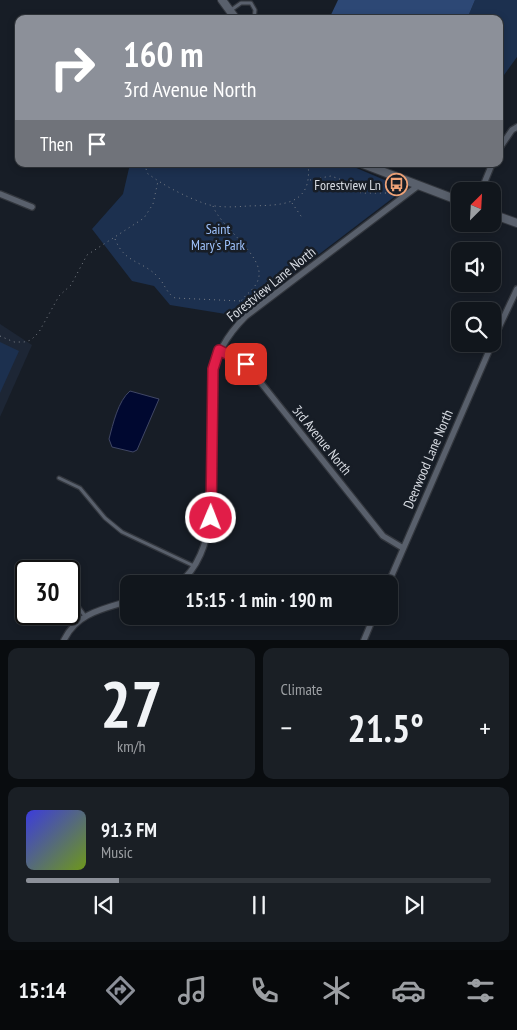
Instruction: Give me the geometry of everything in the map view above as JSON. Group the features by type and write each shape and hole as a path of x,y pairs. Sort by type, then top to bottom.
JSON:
{"street":[{"path":"222,0 233,15"},
{"path":"503,143 512,130 517,127"},
{"path":"371,167 451,197"},
{"path":"485,182 491,167"},
{"name":"Forestview Lane North","path":"187,575 195,567 208,536 211,518 212,384 219,350 246,316 419,185"},
{"path":"0,194 32,207"},
{"path":"501,217 517,223"},
{"name":"Deerwood Lane North","path":"501,324 517,289"},
{"name":"3rd Avenue North","path":"219,350 246,364 383,536 403,548"},
{"name":"Deerwood Lane North","path":"392,575 488,352"},
{"path":"64,640 76,622 85,616 120,604"},
{"path":"364,640 370,625"}],"lane":[{"path":"230,10 241,3 251,3 255,10 254,15"},
{"path":"59,478 80,488 105,518 122,532 195,567"},
{"path":"80,609 85,616"}],"path":[{"path":"146,167 147,173 158,181 207,204 226,207 275,205 291,202 305,189 309,180 308,167"},
{"path":"309,180 331,176 342,180 361,193 395,193"},
{"path":"0,336 14,342 31,340 38,332 59,296 71,285 87,255 115,239 121,232 144,218 153,204 158,181"},
{"path":"291,202 303,219"},
{"path":"213,205 216,216 243,244 254,258 259,270 259,279 241,302"},
{"path":"115,239 120,252 158,276 169,294 175,298 241,302"},
{"path":"241,302 246,316"}],"shaded area":[{"path":"338,0 475,0 469,15 331,15"},
{"path":"0,324 32,345 0,417"},
{"path":"130,391 159,399 137,450 133,452 112,447 109,439 119,407"}],"green space":[{"path":"475,0 517,0 517,57 504,75 503,15 469,15"},
{"name":"Saint Mary's Park","path":"129,167 354,167 394,184 398,194 238,316 170,305 154,286 132,281 92,229 123,194"},
{"path":"0,342 19,351 0,393"}],"place":[{"name":"Forestview Ln","path":"397,185"}],"route":[{"path":"211,518 213,369 219,350 246,364"}]}
